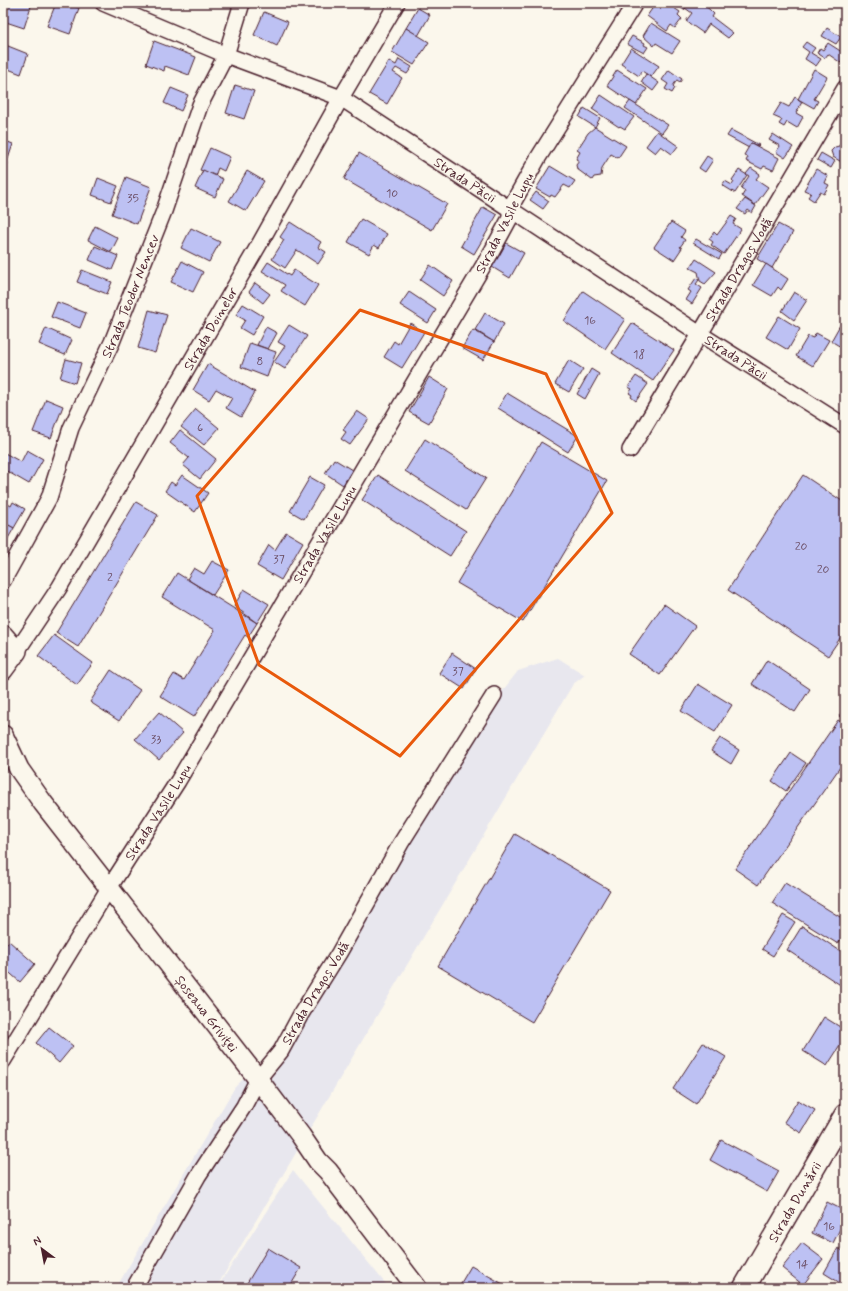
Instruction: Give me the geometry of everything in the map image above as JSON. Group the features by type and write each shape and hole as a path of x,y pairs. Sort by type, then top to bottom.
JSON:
{"main road":[{"name":"Strada Dunării","path":"744,1288 845,1115"}],"street":[{"name":"Strada Păcii","path":"103,3 226,55 341,98 700,334 845,426"},
{"name":"Strada Teodor Nencev","path":"3,581 49,498 71,428 112,342 164,211 200,105 226,55 242,3"},
{"name":"Strada Doinelor","path":"17,650 59,588 260,243 341,98 397,3"},
{"name":"Strada Vasile Lupu","path":"3,1061 109,888 178,781 488,258 510,218 510,208 538,158 635,3"},
{"name":"Strada Dragoș Vodă","path":"630,450 845,88"},
{"path":"3,635 17,650 3,670"},
{"name":"Strada Dragoș Vodă","path":"134,1288 198,1176 244,1106 258,1079 281,1051 301,1014 339,953 400,843 494,695"},
{"name":"Șoseaua Griviţei","path":"3,735 19,769 109,888 258,1079 318,1161 328,1171 416,1288"}],"highlighted area":[{"path":"360,310 546,374 612,513 400,756 259,665 197,496"}],"shaded area":[{"path":"558,658 585,675 573,684 216,1288 116,1288 235,1087 251,1072 271,1065 497,698 518,671"},
{"path":"293,1170 389,1288 217,1288"}],"building":[{"path":"8,3 32,3 24,28 3,21"},
{"path":"56,3 65,3 79,8 70,34 47,26"},
{"path":"656,3 673,3 676,5 674,8 680,12 678,15 682,19 675,28 671,25 667,31 647,16"},
{"path":"674,3 688,3 684,10"},
{"path":"688,3 701,3 714,14 712,17 733,33 728,38 709,24 703,33 686,21 692,13 685,8"},
{"path":"418,8 430,15 418,36 406,28"},
{"path":"264,12 288,22 277,46 254,35"},
{"path":"651,23 680,41 672,53 656,43 654,46 643,36"},
{"path":"406,28 429,42 414,65 392,52"},
{"path":"827,28 841,37 836,44 822,36"},
{"path":"632,36 645,43 644,45 648,47 644,53 627,44"},
{"path":"154,41 196,57 189,75 165,66 164,71 146,64"},
{"path":"806,42 815,48 811,53 821,59 816,66 805,59 809,52 802,47"},
{"path":"828,43 845,54 841,63 828,54 825,58 817,53 820,48 823,50"},
{"path":"3,44 28,54 21,74 3,67"},
{"path":"631,48 659,66 651,77 642,71 639,76 621,64"},
{"path":"399,59 412,67 407,74 396,68 393,72 402,78 387,104 369,94 389,61 396,65"},
{"path":"814,69 827,77 814,99 818,101 814,108 798,99"},
{"path":"617,70 647,89 636,105 607,86"},
{"path":"669,70 682,79 680,82 677,80 673,86 675,88 672,93 665,89 668,84 662,80"},
{"path":"646,74 659,83 653,91 641,82"},
{"path":"235,85 254,91 244,119 226,113"},
{"path":"171,88 188,95 181,111 164,103"},
{"path":"601,95 634,117 625,129 620,126 619,127 592,109"},
{"path":"795,97 802,102 796,113 803,117 797,128 787,122 784,127 779,124 782,120 773,116 781,103 789,107"},
{"path":"630,101 668,125 662,133 625,108"},
{"path":"584,108 600,118 595,127 579,117"},
{"path":"595,127 626,146 618,158 611,154 602,168 601,176 594,177 592,180 577,169 576,165 579,161 576,159 580,152 577,150 588,133"},
{"path":"731,130 759,145 758,146 751,143 749,148 727,136"},
{"path":"657,131 678,146 672,154 661,146 655,153 646,146"},
{"path":"773,134 793,147 785,158 776,152 780,146 769,140"},
{"path":"843,139 845,140 845,164 833,157 831,151 835,147 839,146"},
{"path":"3,140 13,144 8,159 3,158"},
{"path":"751,143 779,158 773,170 764,166 762,169 746,161 748,157 744,155"},
{"path":"210,148 230,157 224,171 218,168 215,176 200,170"},
{"path":"359,153 447,204 432,230 344,179"},
{"path":"821,153 835,161 831,168 817,160"},
{"path":"707,156 713,160 705,172 699,168"},
{"path":"3,161 8,163 3,175"},
{"path":"550,166 575,181 570,188 564,185 555,197 551,195 550,197 536,189"},
{"path":"751,168 760,174 756,179 768,187 755,205 742,196 745,191 741,188 749,176 746,174"},
{"path":"816,169 828,176 825,183 829,185 824,194 820,192 814,201 808,197 811,193 804,190"},
{"path":"203,170 223,179 215,197 195,188"},
{"path":"739,170 747,175 735,193 722,185 725,181 732,185 734,182 732,180"},
{"path":"247,171 264,181 246,211 229,201"},
{"path":"126,177 151,187 137,224 112,214"},
{"path":"98,178 118,186 111,202 92,195"},
{"path":"536,192 549,201 543,209 530,200"},
{"path":"745,199 756,206 752,213 748,210 745,214 737,209"},
{"path":"483,207 497,215 474,254 461,246"},
{"path":"731,216 736,219 733,224 741,229 724,254 711,245 713,242 709,239 714,232 717,235"},
{"path":"361,219 387,234 379,248 374,245 369,254 348,242"},
{"path":"290,222 321,242 318,247 326,252 318,264 297,250 285,268 272,259 284,240 280,237"},
{"path":"671,222 685,231 681,237 685,240 680,247 682,248 674,260 654,247"},
{"path":"778,224 793,232 772,268 757,259"},
{"path":"95,226 118,238 111,252 88,240"},
{"path":"191,228 220,242 209,262 181,248"},
{"path":"696,239 722,254 719,259 693,243"},
{"path":"506,243 524,253 510,278 492,267"},
{"path":"95,246 118,256 112,270 89,260"},
{"path":"696,259 716,272 705,284 700,281 698,272 690,268"},
{"path":"182,261 203,272 193,292 171,282"},
{"path":"268,262 290,276 294,270 318,285 305,306 281,291 285,285 262,271"},
{"path":"766,264 788,279 781,290 778,287 772,296 753,285"},
{"path":"430,265 453,281 443,296 420,280"},
{"path":"82,270 112,282 107,294 77,282"},
{"path":"696,278 699,280 696,284 702,288 692,304 686,300 691,292 688,290"},
{"path":"255,283 270,294 263,303 249,292"},
{"path":"583,291 625,319 605,349 564,321"},
{"path":"409,292 436,310 428,323 400,305"},
{"path":"794,292 807,300 794,320 782,311"},
{"path":"57,302 86,313 80,328 51,317"},
{"path":"243,304 263,316 252,335 240,328 245,320 236,315"},
{"path":"149,310 167,315 155,353 138,348"},
{"path":"485,313 504,324 494,342 475,330"},
{"path":"779,316 800,329 788,350 766,337"},
{"path":"410,323 424,332 402,368 384,357 394,341 398,344"},
{"path":"632,323 674,350 653,381 612,353"},
{"path":"289,325 307,336 285,369 274,362 285,346 278,342"},
{"path":"840,325 845,327 845,341 841,347 831,341"},
{"path":"266,327 277,333 268,349 257,345"},
{"path":"46,328 72,340 65,355 39,344"},
{"path":"473,330 494,342 483,360 462,348"},
{"path":"816,333 829,340 813,366 796,356 808,336 813,338"},
{"path":"250,343 276,352 267,377 241,367"},
{"path":"66,359 81,363 75,383 60,378"},
{"path":"569,360 583,369 569,392 555,384"},
{"path":"208,364 255,392 241,417 226,408 232,398 216,389 209,400 193,390"},
{"path":"591,369 599,374 585,399 577,394"},
{"path":"636,376 648,384 636,401 629,393 632,389 628,387"},
{"path":"429,377 448,389 429,423 409,412"},
{"path":"507,393 578,436 568,452 498,408"},
{"path":"46,399 63,406 51,438 33,432"},
{"path":"196,409 219,428 204,445 181,427"},
{"path":"357,411 369,419 350,445 341,439 346,432 343,430"},
{"path":"180,430 216,459 200,479 183,465 189,458 170,443"},
{"path":"425,439 486,478 466,510 405,471"},
{"path":"541,442 607,481 523,622 457,583"},
{"path":"27,450 43,459 29,484 3,469 3,452 21,462"},
{"path":"334,459 352,470 343,485 325,473"},
{"path":"182,475 208,493 195,512 165,491 171,482 175,485"},
{"path":"378,475 466,531 450,556 362,500"},
{"path":"803,475 845,503 845,631 828,656 728,590"},
{"path":"310,477 324,485 304,519 290,511"},
{"path":"3,501 11,506 13,502 25,509 14,528 3,522"},
{"path":"136,502 158,515 78,647 56,633"},
{"path":"3,522 14,528 3,547"},
{"path":"286,532 303,542 281,580 257,566 269,545 275,550"},
{"path":"212,561 229,570 213,595 187,579 194,568 204,574"},
{"path":"177,573 257,623 248,637 245,635 194,717 160,696 174,674 184,680 215,630 162,597"},
{"path":"244,589 269,604 257,623 234,606"},
{"path":"664,604 695,626 660,675 629,654"},
{"path":"54,635 93,663 77,685 38,656"},
{"path":"452,653 476,669 464,689 439,673"},
{"path":"767,660 810,689 795,712 752,684"},
{"path":"111,670 140,690 119,721 90,702"},
{"path":"698,684 732,705 715,732 681,711"},
{"path":"845,707 845,720 839,716"},
{"path":"159,712 183,733 159,760 135,739"},
{"path":"838,720 845,725 845,760 758,885 735,869"},
{"path":"720,738 739,750 731,764 711,751"},
{"path":"791,753 806,763 786,791 772,781"},
{"path":"515,834 610,890 532,1022 438,966"},
{"path":"785,883 845,920 845,933 838,944 772,903"},
{"path":"783,915 795,922 773,956 762,949"},
{"path":"802,926 845,954 845,988 787,950"},
{"path":"9,941 35,964 20,982 3,967 3,948"},
{"path":"824,1017 845,1030 845,1038 827,1066 803,1051"},
{"path":"49,1027 73,1046 59,1063 36,1043"},
{"path":"703,1043 726,1057 696,1104 673,1089"},
{"path":"798,1100 815,1110 801,1133 784,1122"},
{"path":"721,1140 779,1171 767,1192 710,1160"},
{"path":"827,1202 845,1211 845,1219 833,1243 812,1233"},
{"path":"802,1243 823,1259 803,1285 782,1268"},
{"path":"268,1248 301,1268 289,1288 244,1288"},
{"path":"838,1248 845,1252 845,1286 824,1273"},
{"path":"471,1266 510,1288 458,1288"}]}
